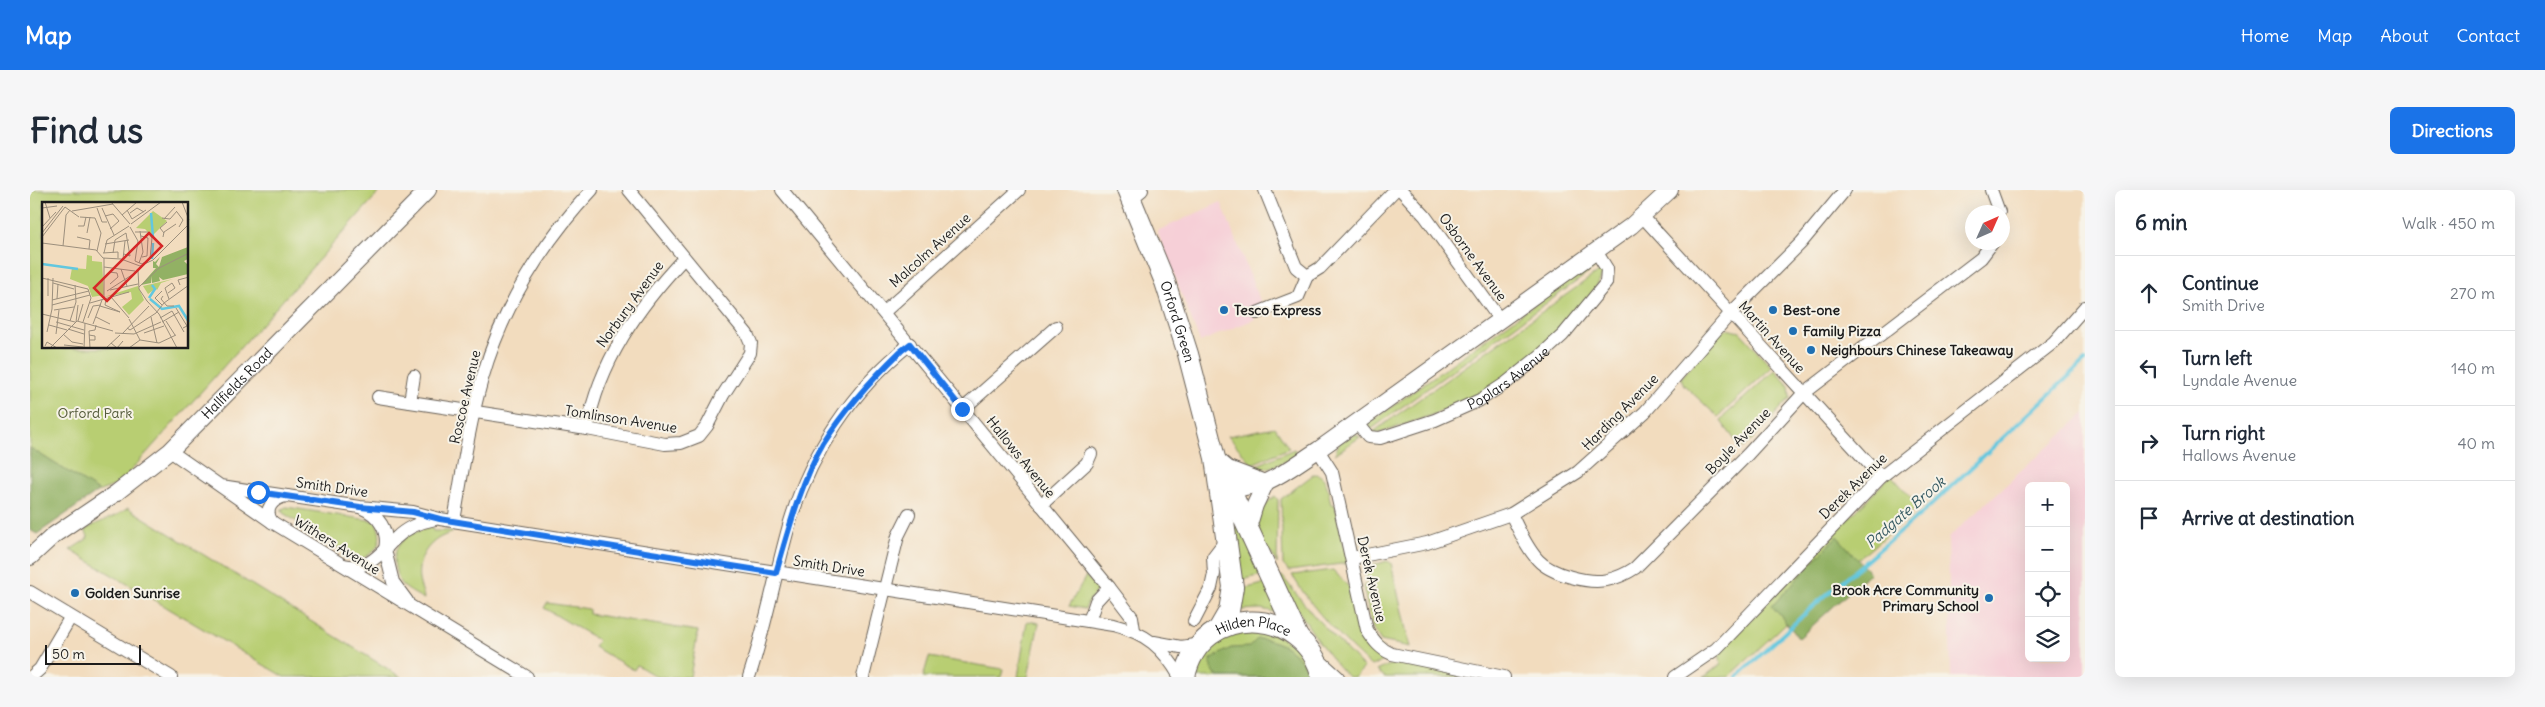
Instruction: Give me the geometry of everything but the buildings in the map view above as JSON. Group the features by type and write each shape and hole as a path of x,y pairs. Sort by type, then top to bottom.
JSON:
{"main road":[{"name":"Orford Green","path":"1133,193 1165,282 1188,354 1216,458 1233,588 1232,602 1225,620 1218,630"},
{"name":"Orford Green","path":"1216,458 1298,636"},
{"name":"Hilden Place","path":"1185,677 1193,656 1201,644 1218,630 1234,623 1251,621 1268,622 1284,627 1298,636 1314,655 1322,677"}],"street":[{"name":"Hallfields Road","path":"30,557 54,536 116,493 170,451 428,190"},
{"name":"Roscoe Avenue","path":"454,521 486,367 508,309 545,249 572,212 592,190"},
{"name":"Tomlinson Avenue","path":"378,397 587,429 665,444 681,443 693,439 707,426 727,388 747,358 751,348 749,338 629,190"},
{"name":"Hallows Avenue","path":"782,190 1109,587 1132,616 1134,630"},
{"name":"Malcolm Avenue","path":"884,312 1019,190"},
{"path":"1265,190 1296,267 1306,276"},
{"path":"1257,312 1298,297 1306,276 1320,268 1395,190"},
{"name":"Osborne Avenue","path":"1401,190 1425,216 1500,320"},
{"path":"1222,510 1225,501 1232,492 1264,482 1318,450 1596,251 1642,216 1670,190"},
{"name":"Harding Avenue","path":"1352,558 1427,543 1511,514 1561,484 1616,440 1645,412 1730,314 1801,243 1845,190"},
{"path":"1991,190 1996,205"},
{"name":"Martin Avenue","path":"1642,216 1881,477"},
{"name":"Boyle Avenue","path":"1511,514 1532,553 1549,569 1566,576 1604,581 1620,577 1635,568 1748,454 1803,394 1981,258 1987,250"},
{"name":"Poplars Avenue","path":"1356,422 1368,437 1380,438 1458,411 1506,384 1562,335 1606,283 1606,269 1596,251"},
{"name":"Norbury Avenue","path":"587,429 592,402 609,358 636,317 684,258"},
{"name":"Derek Avenue","path":"1675,677 1716,649 1881,477 2054,342 2085,307"},
{"path":"962,409 1056,327"},
{"path":"749,677 762,640 776,573 791,520 822,446 838,421 869,382 910,344"},
{"path":"410,402 414,376"},
{"name":"Derek Avenue","path":"1318,450 1332,472 1367,630 1380,647 1392,654 1504,677"},
{"name":"Withers Avenue","path":"170,451 272,522 527,677"},
{"path":"1041,505 1088,463 1091,454"},
{"path":"1216,458 1228,469 1264,482"},
{"path":"1248,528 1264,482"},
{"name":"Smith Drive","path":"221,486 360,507 413,512 438,519 1089,622 1134,630 1154,642 1181,647 1201,644"},
{"path":"272,522 268,514 270,505 276,499 287,496"},
{"name":"Withers Avenue","path":"360,507 372,513 382,524 386,536 385,550 393,582 416,609"},
{"path":"863,677 898,536 909,514"},
{"name":"Smith Drive","path":"341,564 364,565 375,560 407,528 438,519"},
{"path":"1194,621 1211,588 1214,574 1213,557 1226,540"},
{"path":"1089,622 1096,601 1109,587"},
{"path":"30,592 70,618 171,677"},
{"path":"31,677 40,670 70,618"},
{"name":"Smith Drive","path":"1154,642 1180,677"},
{"path":"1314,655 1338,677"}],"shaded area":[{"path":"1221,202 1261,303 1250,309 1255,319 1200,342 1157,231"},
{"name":"Brook Acre Community Primary School","path":"2085,413 2085,677 1951,677 1948,538"}],"green space":[{"name":"Orford Park","path":"30,190 381,190 119,484 92,494 30,456"},
{"path":"1591,264 1598,266 1370,430 1369,423"},
{"path":"1601,270 1603,273 1598,284 1575,314 1557,334 1512,374 1489,389 1449,408 1379,433 1373,432"},
{"path":"1728,329 1740,332 1772,367 1718,417 1684,385 1681,378 1723,330"},
{"path":"1775,370 1789,386 1790,398 1744,448 1738,444 1720,420"},
{"path":"1275,427 1289,448 1252,464 1228,436"},
{"path":"1355,434 1360,437 1335,454 1339,443"},
{"path":"30,448 99,491 37,534 30,530"},
{"path":"1294,449 1298,455 1284,462 1263,469 1258,469 1255,466"},
{"path":"1314,474 1319,475 1325,481 1331,504 1335,505 1348,563 1289,571 1283,565 1281,499"},
{"path":"1891,475 1919,506 1784,625 1729,677 1704,677 1721,664 1719,652"},
{"path":"1275,496 1278,500 1277,564 1272,554 1267,553 1258,522 1262,509"},
{"path":"286,507 375,521 380,535 378,545 370,554 358,560 283,513 281,510"},
{"path":"128,508 401,677 284,677 70,550 87,539 88,536 85,530"},
{"path":"1239,525 1262,575 1238,581 1237,565 1241,558 1234,526"},
{"path":"432,528 433,531 452,531 452,533 437,539 422,557 419,572 424,599 400,583 394,563 395,555 402,541 415,532"},
{"path":"1837,536 1870,573 1799,638 1772,606"},
{"path":"1387,561 1391,563 1410,647 1381,641 1372,627 1363,586 1368,583 1366,573 1370,566"},
{"path":"1333,570 1350,588 1354,588 1361,621 1387,655 1386,660 1371,666 1328,623 1292,575"},
{"path":"1086,576 1098,590 1089,600 1085,609 1069,606"},
{"path":"1282,576 1314,616 1364,668 1355,677 1348,677 1319,642 1279,578"},
{"path":"1267,583 1280,613 1261,609 1239,610 1239,590"},
{"path":"547,603 589,609 589,614 698,631 690,677 657,677 637,665 634,670 594,647 598,640 544,608"},
{"path":"1027,621 1039,623 1028,677 1018,677"},
{"path":"1266,629 1302,650 1315,677 1192,677 1195,665 1224,635"},
{"path":"1257,639 1274,641 1290,649 1302,662 1308,677 1218,677 1211,668 1211,659 1231,648 1249,647"},
{"path":"929,657 1003,669 1001,677 923,677"},
{"path":"1396,659 1489,677 1385,677 1377,671 1395,662"}],"waterway":[{"name":"Padgate Brook","path":"1737,677 1811,608 1928,508 2085,361"}],"place":[{"name":"Tesco Express","path":"1224,310"},
{"name":"Best-one","path":"1773,310"},
{"name":"Family Pizza","path":"1793,331"},
{"name":"Neighbours Chinese Takeaway","path":"1811,350"},
{"name":"Golden Sunrise","path":"75,593"},
{"name":"Brook Acre Community Primary School","path":"1989,598"}],"route":[{"path":"258,492 360,507 413,512 440,519 776,573 791,520 808,475 822,446 853,401 869,382 901,351 910,344 962,409"}]}
